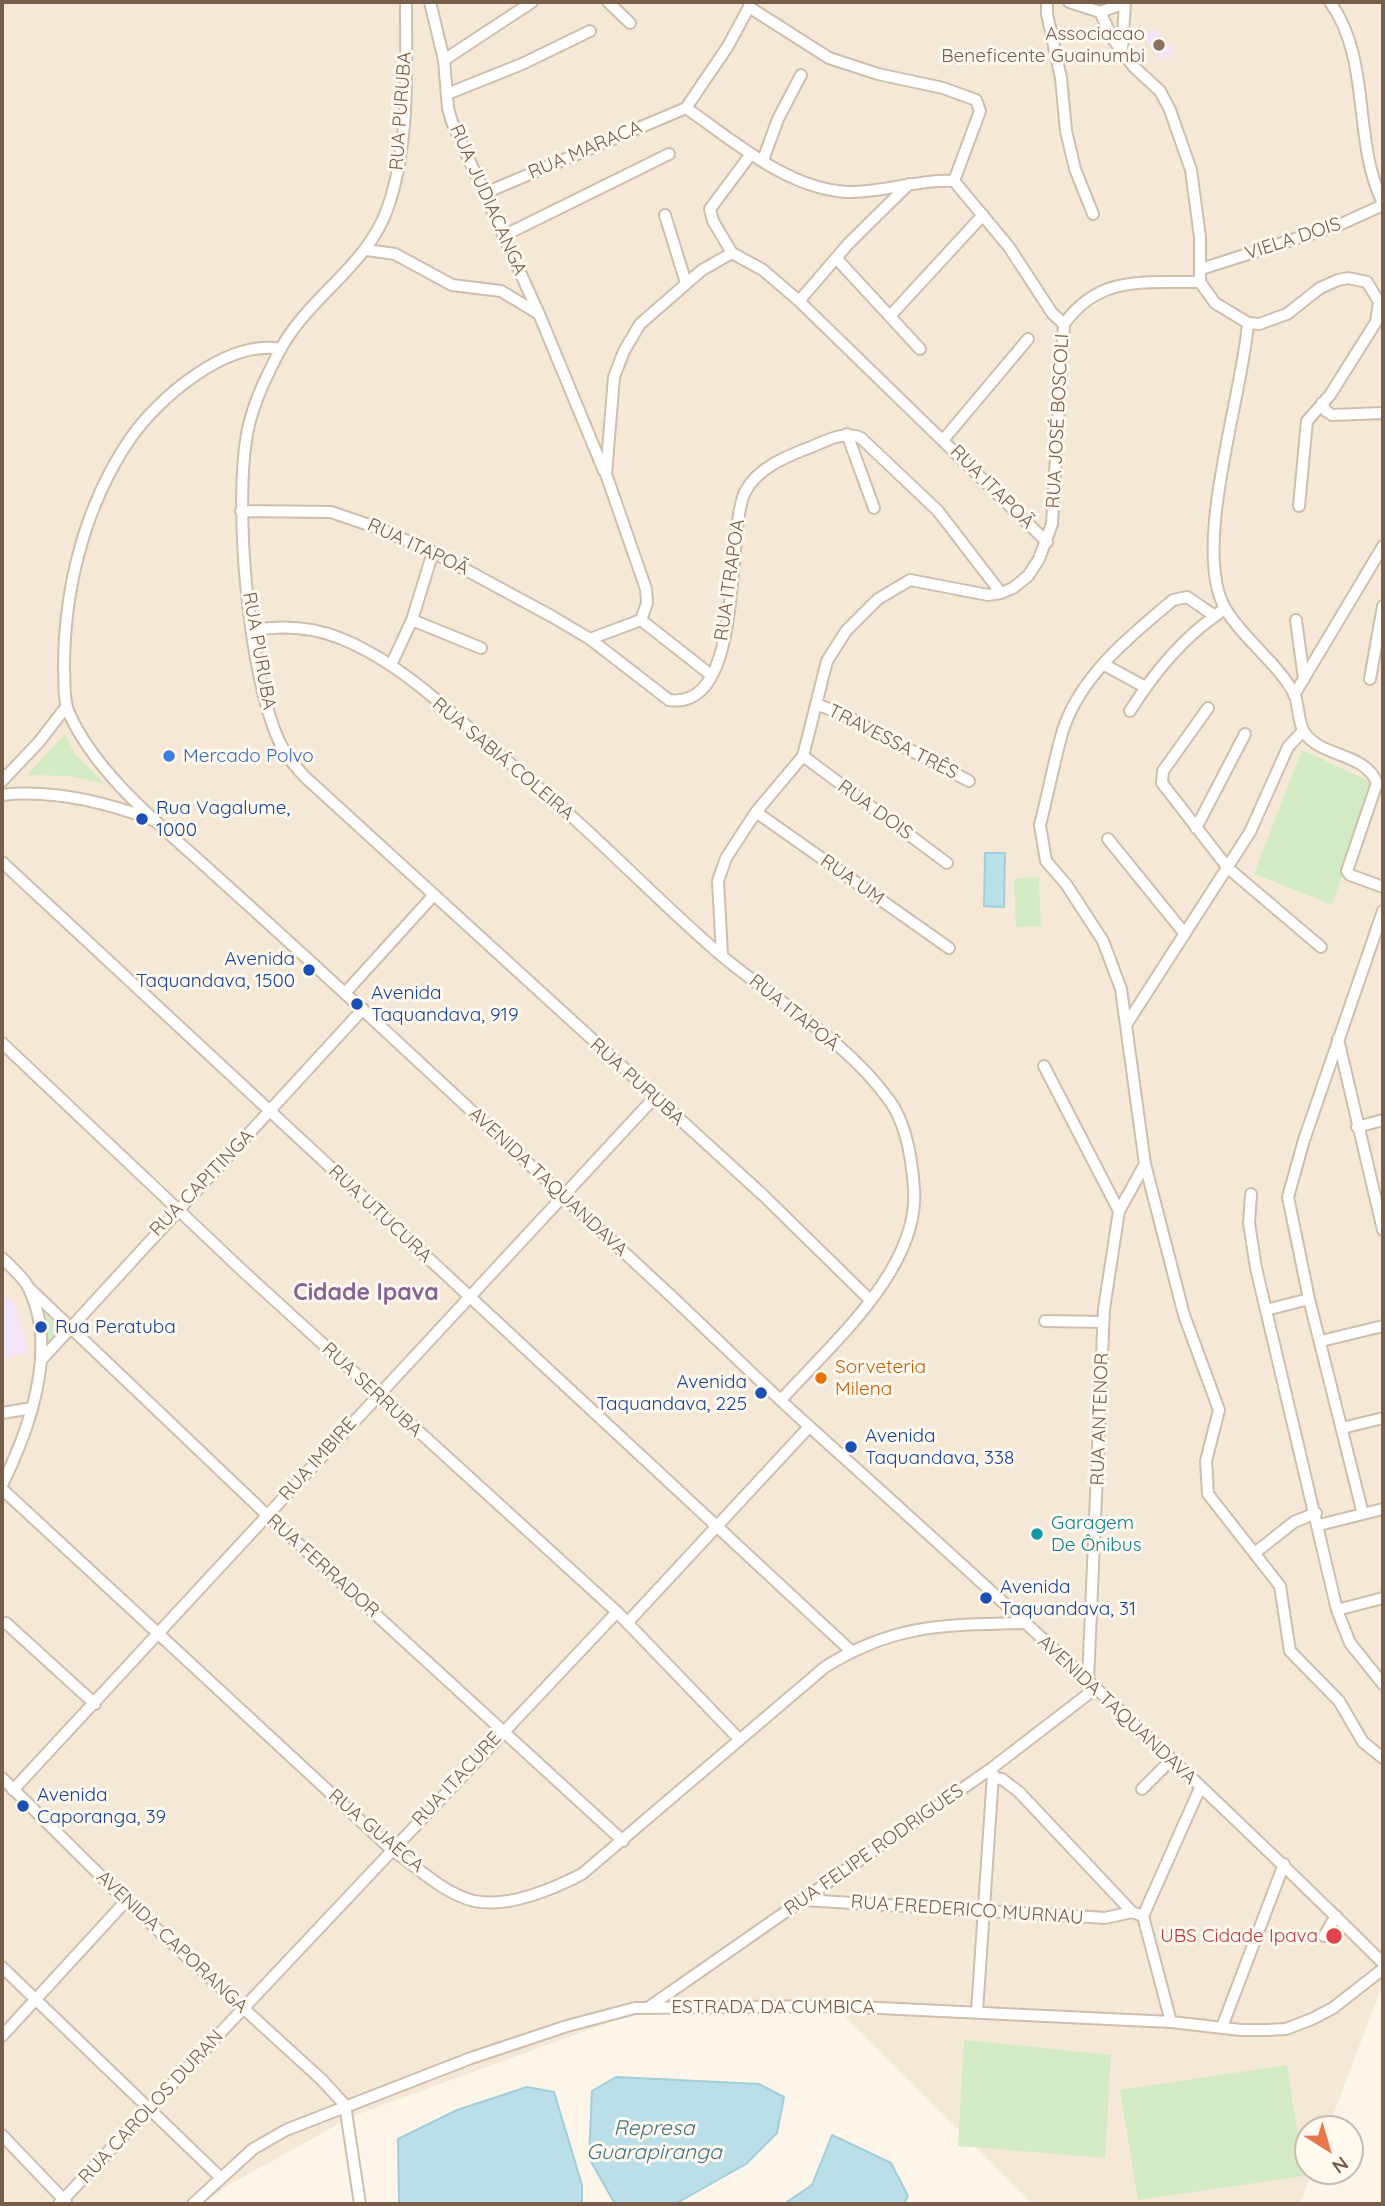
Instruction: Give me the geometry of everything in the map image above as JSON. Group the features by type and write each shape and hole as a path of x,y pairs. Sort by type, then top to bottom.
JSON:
{"street":[{"name":"RUA PURUBA","path":"406,2 406,68 396,177 388,209 367,250 315,301 281,349 261,388 248,431 241,511 253,630 265,701 280,743 289,759 433,896 764,1196 870,1300"},
{"name":"RUA JUDIACANGA","path":"430,2 444,60 452,122 540,314 606,474"},
{"path":"444,60 532,2"},
{"path":"608,2 629,23"},
{"path":"1048,2 1047,14 1061,78 1066,131 1075,169 1093,214"},
{"path":"1069,2 1100,12 1125,3 1122,50"},
{"path":"1330,2 1341,19 1354,57 1373,177 1383,204"},
{"path":"749,5 829,58 878,74 943,88 976,100 980,111 954,181 848,192 808,184 751,153 686,108 728,47 749,5"},
{"path":"1100,12 1113,39 1160,91 1187,153 1197,209 1200,282 1220,309 1248,324 1273,320 1320,288 1338,280 1360,279 1371,286 1379,302 1376,322 1307,421 1299,506"},
{"path":"447,94 522,64 590,30"},
{"path":"763,160 778,119 801,75"},
{"name":"RUA MARACA","path":"485,193 686,108"},
{"path":"641,620 647,603 646,589 606,474 614,377 624,351 640,324 686,283 732,253 713,221 710,209 751,153"},
{"path":"505,235 669,154"},
{"path":"954,181 983,215 1064,324"},
{"path":"799,301 836,258 909,184"},
{"name":"VIELA DOIS","path":"1201,270 1339,225 1383,204"},
{"path":"666,215 686,283"},
{"path":"890,316 983,215"},
{"path":"367,250 395,254 452,285 501,290 540,314"},
{"name":"RUA ITAPOÃ","path":"732,253 763,270 799,301 1047,542 1028,576 1013,588 1001,593"},
{"path":"836,258 920,349"},
{"name":"RUA JOSÉ BOSCOLI","path":"1047,542 1055,492 1064,324 1085,301 1109,286 1200,282"},
{"path":"1248,324 1220,481 1213,554 1214,572 1225,608 1294,695 1303,731 1318,743 1364,766 1374,776 1377,783 1347,871 1350,875 1383,887"},
{"path":"944,439 1028,339"},
{"path":"2,781 39,742 66,707 65,632 72,579 94,508 125,446 145,419 184,383 230,356 266,346 281,349"},
{"path":"1322,402 1326,411 1332,415 1383,413"},
{"path":"847,434 874,508"},
{"path":"847,434 861,438 939,511 1001,593"},
{"name":"RUA ITRAPOA","path":"590,639 669,700 682,702 695,696 712,675 729,618 738,515 746,490 772,464 847,434"},
{"name":"RUA ITAPOÃ","path":"241,511 331,512 376,527 514,593 590,639"},
{"path":"1294,695 1383,546"},
{"path":"391,665 412,620 433,552"},
{"path":"722,955 718,881 726,858 756,812 803,756 828,661 846,631 878,599 910,580 988,594 1001,593"},
{"path":"1215,616 1187,597 1173,600 1103,664 1080,697 1064,728 1040,825 1040,839 1046,861 1066,884 1103,942 1121,989 1145,1164 1184,1315 1216,1394 1219,1410 1206,1461 1208,1494 1280,1586 1290,1651 1339,1702 1363,1742 1383,1758"},
{"path":"1370,680 1383,606"},
{"path":"1130,711 1145,687 1200,626 1225,608"},
{"path":"412,620 481,648"},
{"path":"641,620 712,675"},
{"path":"590,639 641,620"},
{"path":"1296,620 1304,679"},
{"name":"RUA SABIÁ COLEIRA","path":"253,630 289,625 313,628 341,638 391,665 579,823 722,955"},
{"path":"1103,664 1145,687"},
{"name":"TRAVESSA TRÊS","path":"816,704 842,714 969,781"},
{"name":"AVENIDA TAQUANDAVA","path":"66,707 94,754 155,821 363,1009 809,1427 1092,1685 1284,1864 1383,1963"},
{"path":"1208,708 1161,777 1163,783 1227,868 1321,947"},
{"path":"1126,1025 1258,817 1288,747 1303,731"},
{"path":"1195,828 1245,734"},
{"name":"RUA DOIS","path":"803,756 947,863"},
{"path":"2,795 22,793 87,800 119,807 155,821"},
{"name":"RUA UM","path":"756,812 949,948"},
{"path":"1108,839 1185,934"},
{"name":"RUA UTUCURA","path":"2,862 269,1113 851,1651"},
{"path":"345,993 433,896"},
{"path":"1363,1514 1309,1299 1288,1197 1338,1039 1383,911"},
{"name":"RUA ITAPOÃ","path":"722,955 830,1040 891,1101 901,1124 912,1166 913,1216 896,1262 870,1300 781,1399"},
{"name":"RUA CAPITINGA","path":"43,1358 363,1009"},
{"path":"1338,1039 1383,1230"},
{"name":"RUA SERRUBA","path":"2,1043 376,1395 617,1612 739,1739"},
{"path":"1044,1066 1119,1211"},
{"name":"RUA IMBIRE","path":"13,1790 158,1636 376,1395 654,1098"},
{"path":"1357,1127 1383,1120"},
{"name":"RUA ANTENOR","path":"1092,1685 1103,1322 1119,1211 1145,1164"},
{"path":"1251,1194 1248,1223 1337,1610 1350,1643 1383,1684"},
{"name":"RUA FERRADOR","path":"2,1258 28,1287 267,1515 623,1841"},
{"path":"2,1487 23,1438 43,1358 28,1287"},
{"path":"1266,1310 1309,1299"},
{"path":"1045,1321 1103,1322"},
{"path":"1321,1341 1383,1326"},
{"path":"2,1413 32,1408"},
{"path":"1342,1428 1383,1418"},
{"path":"627,1623 715,1525 809,1427"},
{"name":"RUA GUAECA","path":"2,1487 158,1636 391,1849 450,1891 474,1901 508,1900 543,1891 582,1874 825,1667 851,1651 898,1632 931,1626 1022,1623"},
{"path":"1319,1525 1383,1509"},
{"path":"1256,1552 1294,1522 1316,1513"},
{"path":"1337,1610 1383,1598"},
{"name":"RUA ITACURE","path":"302,1950 391,1849 617,1612"},
{"path":"6,1623 95,1704"},
{"name":"RUA FELIPE RODRIGUES","path":"649,2007 802,1900 993,1773 1092,1685"},
{"path":"1142,1789 1171,1760"},
{"path":"978,2012 993,1773 1019,1792 1137,1914 1171,2022"},
{"name":"AVENIDA CAPORANGA","path":"2,1778 126,1901 345,2105"},
{"path":"1137,1914 1200,1788"},
{"path":"1222,2027 1284,1864"},
{"name":"RUA FREDERICO MURNAU","path":"802,1900 1105,1918 1137,1914"},
{"path":"2,2036 126,1901"},
{"path":"1324,1936 1336,1916"},
{"name":"RUA CAROLOS DURAN","path":"63,2203 149,2107 302,1950"},
{"path":"2,1967 220,2177"},
{"name":"ESTRADA DA CUMBICA","path":"193,2204 220,2177 270,2138 345,2105 567,2026 649,2007 837,2006 1171,2022 1267,2030 1299,2024 1333,2008 1383,1969"},
{"path":"345,2105 360,2204"},
{"path":"2,2135 63,2203"}],"shaded area":[{"name":"Cidade Ipava","path":"2,2 1383,2 1383,1983 1333,2115 1294,2115 1294,2185 1307,2185 1300,2204 1033,2204 836,2007 637,2012 353,2116 227,2186 203,2204 72,2204 2,2139"},
{"name":"Associacao Beneficente Guainumbi","path":"1156,28 1175,53 1163,61 1144,37"},
{"path":"2,1296 15,1303 28,1352 2,1359"},
{"path":"2,2143 66,2204 2,2204"}],"green space":[{"path":"65,734 75,754 105,784 69,776 27,775"},
{"path":"1302,750 1373,783 1332,905 1254,874"},
{"path":"1039,877 1041,926 1016,927 1014,879"},
{"path":"35,1305 62,1329 46,1344"},
{"path":"964,2040 1111,2055 1105,2158 958,2146"},
{"path":"1287,2065 1295,2115 1294,2177 1138,2200 1120,2090"}],"water":[{"path":"985,853 1005,853 1004,907 984,906"},
{"name":"Represa Guarapiranga","path":"616,2077 759,2084 784,2097 777,2133 746,2164 675,2204 615,2204 589,2158 592,2091"},
{"name":"Represa Guarapiranga","path":"527,2087 554,2092 582,2185 582,2204 399,2204 398,2139 457,2110"},
{"path":"832,2135 891,2163 908,2196 904,2204 784,2204 812,2185"}],"place":[{"name":"Associacao Beneficente Guainumbi","path":"1159,45"},
{"name":"Mercado Polvo","path":"169,756"},
{"name":"Rua Vagalume, 1000","path":"142,819"},
{"name":"Avenida Taquandava, 1500","path":"309,970"},
{"name":"Avenida Taquandava, 919","path":"357,1004"},
{"name":"Rua Peratuba","path":"41,1327"},
{"name":"Sorveteria Milena","path":"821,1378"},
{"name":"Avenida Taquandava, 225","path":"761,1393"},
{"name":"Avenida Taquandava, 338","path":"851,1447"},
{"name":"Garagem De Ônibus","path":"1037,1534"},
{"name":"Avenida Taquandava, 31","path":"986,1598"},
{"name":"Avenida Caporanga, 39","path":"23,1806"},
{"name":"UBS Cidade Ipava","path":"1334,1936"}],"district":[{"name":"Cidade Ipava","path":"366,1293"}]}
